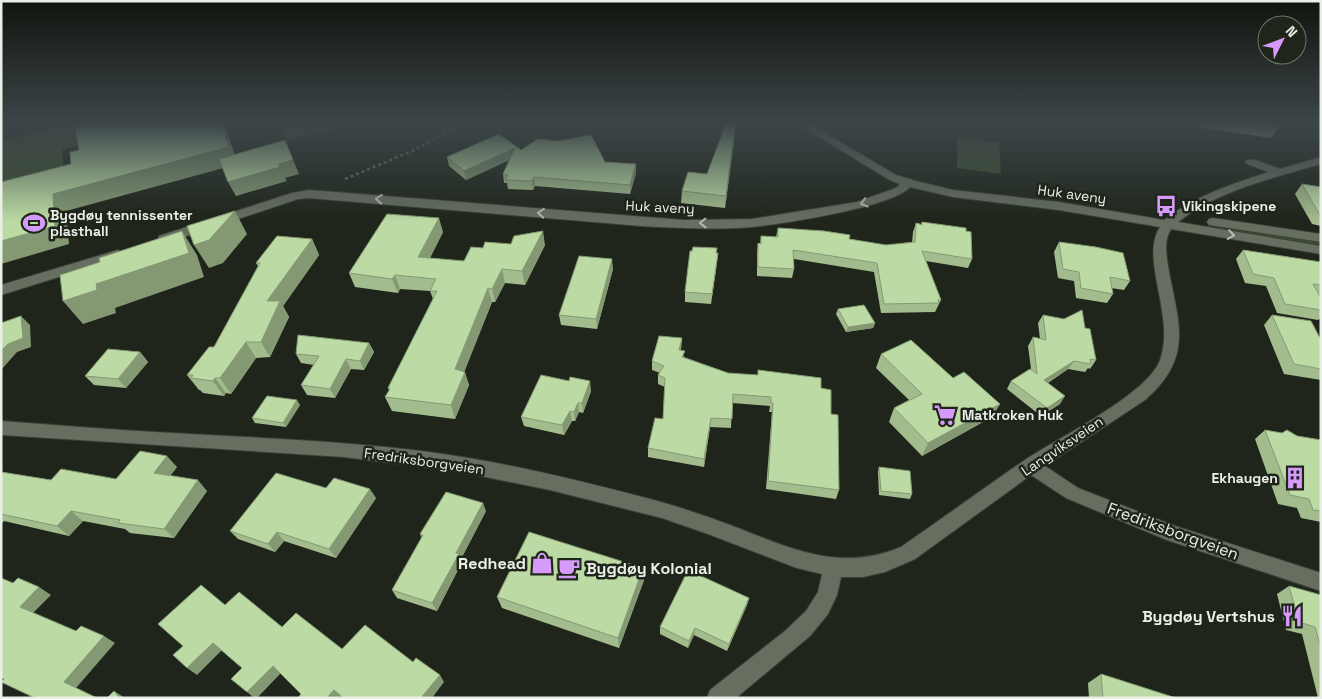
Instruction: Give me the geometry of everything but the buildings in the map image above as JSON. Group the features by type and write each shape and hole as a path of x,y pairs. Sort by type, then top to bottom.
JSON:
{"street":[{"path":"858,157 892,177 907,183"},
{"path":"1170,220 1218,194 1321,160"},
{"path":"1251,162 1282,173"},
{"name":"Huk aveny","path":"155,242 296,196 309,194 641,222 684,224 752,223 859,205 900,191 907,183 948,192 1321,238"},
{"name":"Huk aveny","path":"1170,220 1321,250"},
{"name":"Langviksveien","path":"832,568 874,568 891,563 1148,388 1160,375 1169,355 1172,342 1171,316 1160,244 1160,236 1170,220"},
{"path":"1,290 127,251"},
{"name":"Fredriksborgveien","path":"1,428 344,450 402,456 504,472 568,485 655,508 699,522 789,558 812,565 832,568"},
{"name":"Fredriksborgveien","path":"1032,466 1058,486 1072,493 1174,534 1321,582"},
{"path":"718,698 812,620 830,591 833,579 832,568"}],"path":[{"path":"309,194 399,157"}],"green space":[{"path":"1,157 63,157 64,174 1,191"},
{"path":"957,157 1000,157 1001,174 957,168"},
{"path":"1215,227 1321,242 1321,245 1219,230"}],"place":[{"name":"Vikingskipene","path":"1166,206"},
{"name":"Bygdøy tennissenter plasthall","path":"34,223"},
{"name":"Matkroken Huk","path":"945,415"},
{"name":"Ekhaugen","path":"1295,478"},
{"name":"Redhead","path":"542,563"},
{"name":"Bygdøy Kolonial","path":"569,568"},
{"name":"Bygdøy Vertshus","path":"1292,616"}]}
